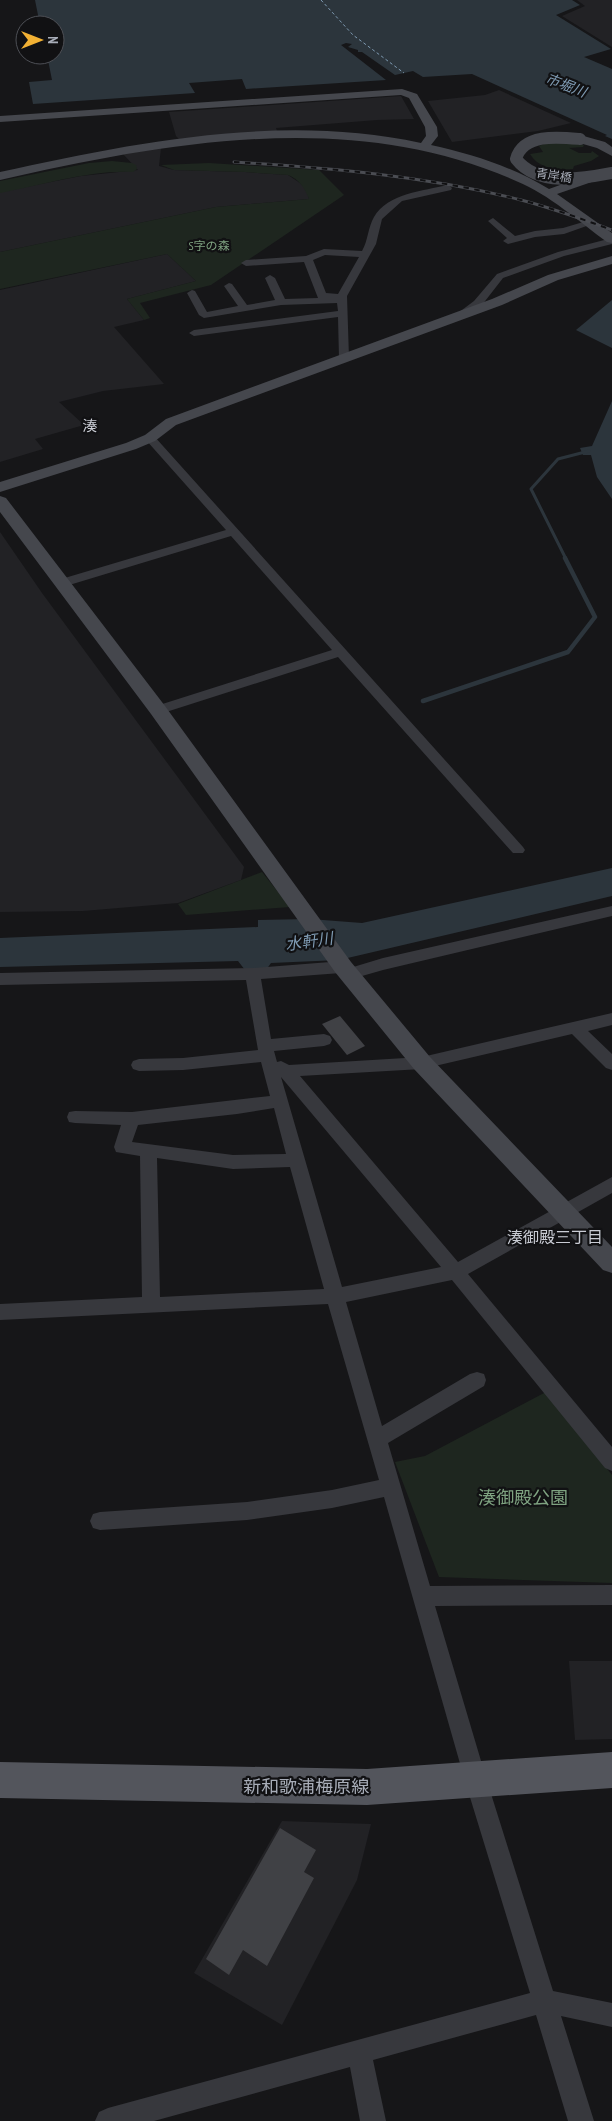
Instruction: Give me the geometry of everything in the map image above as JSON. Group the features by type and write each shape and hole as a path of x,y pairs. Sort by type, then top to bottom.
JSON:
{"main road":[{"name":"新和歌浦梅原線","path":"0,1780 367,1787 587,1770 612,1770"}],"street":[{"path":"0,119 402,92 413,96 431,127 432,136 423,148"},
{"path":"0,176 118,151 246,136 300,134 342,136 423,148 488,165 520,178 548,193 612,240"},
{"name":"青岸橋","path":"612,152 601,145 580,139 553,137 533,140 520,148 516,159 526,169 540,175 558,178 586,178 612,173"},
{"path":"548,193 591,180 612,168"},
{"path":"344,358 342,298 366,254 378,218 397,200 448,188"},
{"path":"493,221 511,240 564,231 590,223"},
{"path":"459,316 478,303 500,276 561,254 612,240"},
{"path":"246,263 308,259 324,252 366,254"},
{"path":"308,259 322,296 342,298"},
{"path":"0,487 150,438 171,422 497,302 529,285 612,260"},
{"path":"270,278 281,302"},
{"path":"229,286 244,308"},
{"path":"192,294 204,314 281,302 342,298"},
{"path":"194,333 342,314"},
{"path":"150,438 518,850"},
{"path":"0,501 158,710 344,969 422,1062 612,1263"},
{"path":"62,583 234,531"},
{"path":"158,710 340,652"},
{"path":"0,978 253,974 344,969 383,964 612,911"},
{"path":"253,974 262,1037 376,1440 424,1596 476,1780 581,2121"},
{"path":"286,1071 422,1062 612,1019"},
{"path":"574,1028 612,1064"},
{"path":"140,1065 183,1064 267,1053 324,1040"},
{"path":"267,1053 286,1071 456,1272 612,1462"},
{"path":"75,1117 132,1119 237,1108 280,1101"},
{"path":"132,1119 122,1147 233,1162 297,1160"},
{"path":"148,1150 151,1305"},
{"path":"0,1312 335,1296 456,1272 612,1184"},
{"path":"376,1440 477,1380"},
{"path":"100,1521 247,1511 332,1499 390,1487"},
{"path":"424,1596 612,1595"},
{"path":"108,2121 545,2001 612,2015"},
{"path":"359,2052 373,2121"}],"shaded area":[{"path":"577,0 612,0 612,47 562,16 585,6"},
{"path":"499,90 571,123 538,131 452,142 428,101 485,95"},
{"path":"401,96 414,119 276,128 277,131 179,139 176,136 169,112"},
{"path":"161,148 159,166 174,170 288,175 306,187 309,199 216,207 0,252 0,192 81,176 138,170 123,154"},
{"path":"167,254 196,281 127,299 144,320 114,327 164,384 103,391 59,402 84,425 35,439 43,449 0,462 0,290"},
{"path":"0,532 42,593 244,867 241,880 178,903 83,911 0,912"},
{"path":"569,1661 612,1661 612,1739 575,1740"},
{"path":"282,1821 371,1824 357,1880 282,2025 194,1973"}],"green space":[{"path":"549,142 570,142 584,145 583,147 569,148 579,153 591,153 592,151 599,156 591,161 574,166 573,169 548,168 538,163 530,154 543,152 539,146"},
{"path":"112,161 132,163 136,165 137,169 133,172 100,173 0,193 0,181 89,163"},
{"name":"S字の森","path":"209,163 319,170 344,195 211,285 140,303 150,318 144,320 127,299 196,281 167,254 0,289 0,252 216,207 309,199 301,184 288,175 174,170 161,165"},
{"path":"262,872 290,907 186,915 178,904"},
{"name":"湊御殿公園","path":"546,1392 612,1475 612,1583 439,1577 395,1462 425,1456"}],"water":[{"name":"市堀川","path":"35,0 572,0 580,5 556,15 611,49 584,57 612,69 612,139 605,136 607,135 472,74 423,77 413,71 395,75 362,52 348,47 352,44 346,43 341,45 386,80 246,89 242,79 189,83 195,93 33,104 29,82 52,80 49,65 65,65 65,15 38,15"},
{"path":"612,300 612,348 576,330"},
{"path":"612,401 612,499 597,477 591,455 583,455 580,448 592,446"},
{"name":"水軒川","path":"612,868 612,896 339,960 271,963 266,970 245,970 238,961 0,967 0,938 258,927 258,920 310,919 362,923"}],"building":[{"path":"340,1016 365,1046 347,1055 322,1024"},
{"path":"280,1828 316,1850 304,1872 314,1878 267,1966 243,1950 229,1975 206,1959"}],"waterway":[{"path":"566,559 531,489 558,459 589,451"},
{"path":"423,701 568,652 595,617 565,558"}],"ferry route":[{"path":"321,0 353,35 404,73"}],"railway":[{"path":"234,162 342,170 450,185 533,203 612,230"}],"district":[{"name":"湊","path":"90,425"},
{"name":"湊御殿三丁目","path":"555,1237"}]}
